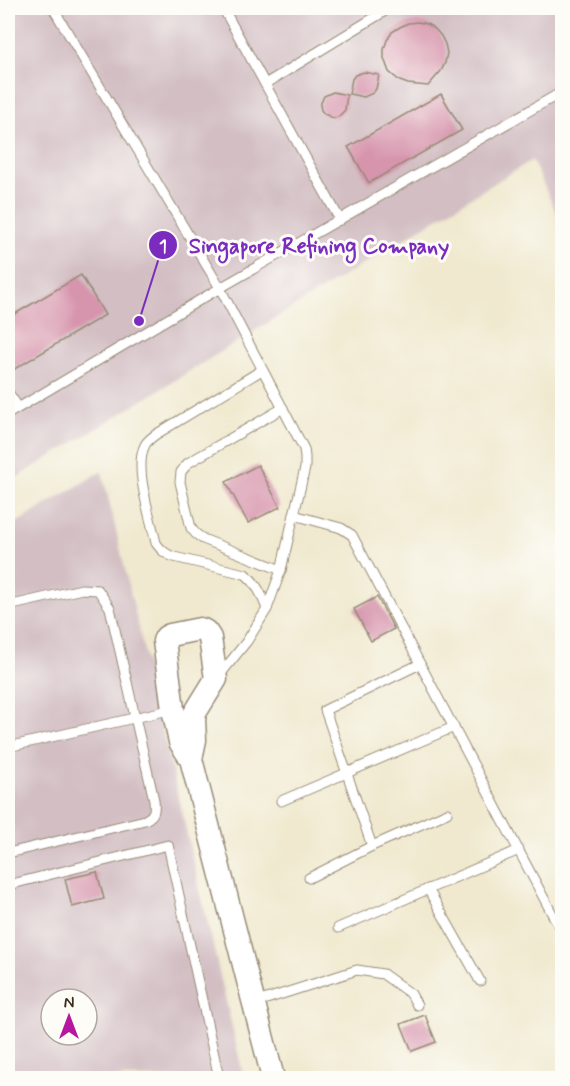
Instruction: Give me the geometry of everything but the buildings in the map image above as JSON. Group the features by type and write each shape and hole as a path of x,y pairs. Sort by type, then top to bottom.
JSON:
{"street":[{"path":"191,759 195,740 195,712 216,679 207,633 200,629 166,637 164,645 173,709 180,742 191,759 273,1078"}],"lane":[{"path":"53,8 220,288 304,449 305,468 281,570 267,609 247,641 216,679"},
{"path":"223,8 340,219"},
{"path":"266,84 390,8"},
{"path":"8,414 220,288 562,92"},
{"path":"262,370 154,435 146,442 142,451 140,470 156,543 160,549 174,557 245,574 257,586 267,609"},
{"path":"8,392 18,407"},
{"path":"281,570 203,539 196,534 191,528 180,482 181,472 188,463 283,408"},
{"path":"294,515 341,528 352,535 557,922"},
{"path":"8,606 82,589 98,590 110,608 155,810 153,816 145,820 8,853"},
{"path":"372,846 325,710 420,664"},
{"path":"8,747 173,709"},
{"path":"281,801 453,727"},
{"path":"309,878 372,846 447,813"},
{"path":"8,885 168,845 219,1078"},
{"path":"338,928 519,850"},
{"path":"428,889 480,981"},
{"path":"254,1004 357,970 383,974 411,994 417,1005"}],"shaded area":[{"path":"8,8 562,8 562,225 532,160 8,483"},
{"path":"102,471 244,1078 8,1078 8,528"}],"place":[{"name":"Singapore Refining Company","path":"139,321"}]}
